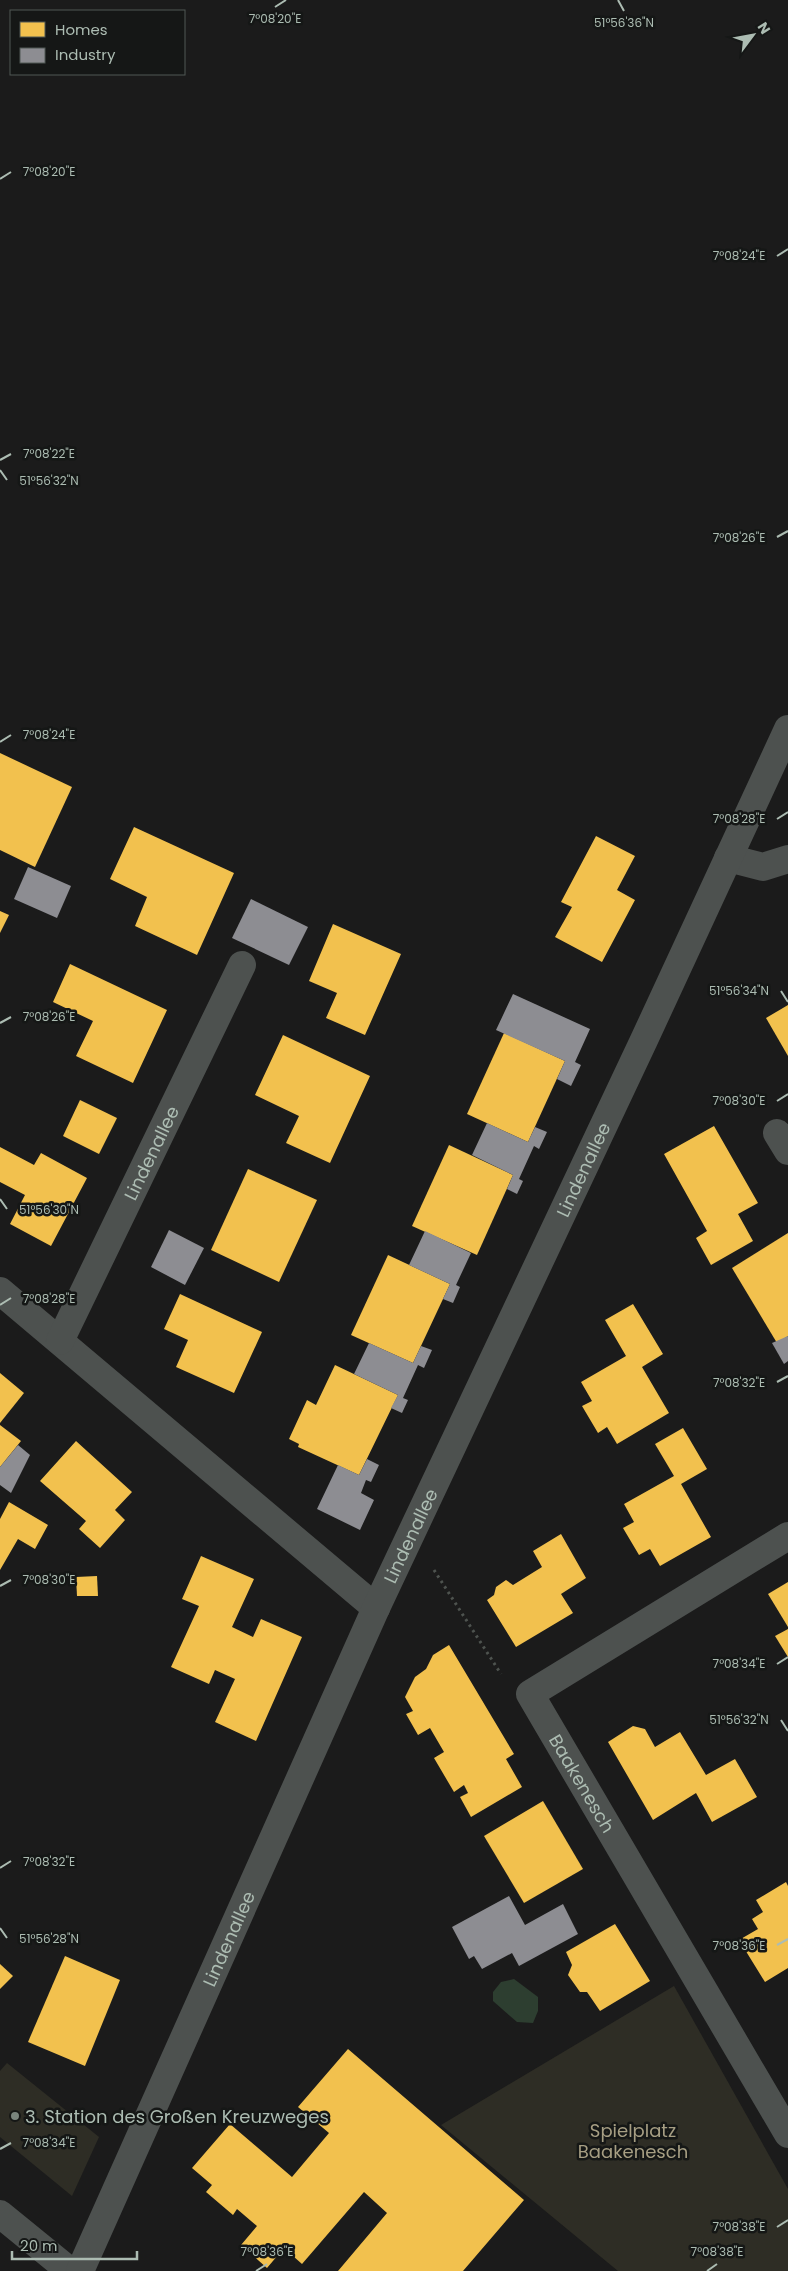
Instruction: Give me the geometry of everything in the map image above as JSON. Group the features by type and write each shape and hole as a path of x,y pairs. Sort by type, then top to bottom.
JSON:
{"street":[{"name":"Lindenallee","path":"80,2271 376,1608 410,1540 788,729"},
{"path":"728,858 763,867 788,859"},
{"name":"Lindenallee","path":"60,1341 242,965"},
{"name":"Lindenallee","path":"0,1291 376,1608"},
{"path":"530,1694 788,1536"},
{"name":"Baakenesch","path":"530,1694 788,2134"},
{"path":"0,2214 70,2271"}],"path":[{"path":"410,1540 436,1574 502,1677 530,1694"}],"green space":[{"name":"Spielplatz Baakenesch","path":"674,1986 788,2189 788,2271 618,2271 441,2125"},
{"path":"7,2063 99,2137 72,2196 0,2137 0,2071"}],"shaded area":[{"path":"514,1979 538,1997 538,2011 533,2023 517,2022 493,2001 493,1992 501,1982"}],"building: Homes":[{"path":"0,753 72,787 35,867 0,850"},
{"path":"134,827 234,873 197,955 135,926 147,897 110,879"},
{"path":"596,836 635,856 617,890 635,900 602,962 555,937 572,907 561,902"},
{"path":"0,911 9,915 0,933"},
{"path":"333,924 401,954 365,1035 326,1018 337,993 309,981"},
{"path":"70,964 167,1010 133,1083 76,1056 93,1021 53,1002"},
{"path":"788,1005 788,1056 766,1018"},
{"path":"504,1033 565,1061 528,1142 467,1114"},
{"path":"283,1035 370,1076 330,1163 286,1143 299,1116 255,1095"},
{"path":"80,1100 117,1118 99,1154 63,1136"},
{"path":"714,1126 758,1203 738,1214 753,1241 711,1265 696,1238 707,1231 664,1154"},
{"path":"449,1145 513,1175 477,1255 412,1226"},
{"path":"0,1147 34,1165 41,1153 87,1178 51,1246 10,1224 25,1195 0,1182"},
{"path":"248,1169 317,1200 279,1282 211,1250"},
{"path":"788,1233 788,1336 777,1343 732,1268"},
{"path":"388,1255 450,1284 413,1363 351,1335"},
{"path":"180,1294 262,1332 234,1393 176,1367 188,1340 164,1329"},
{"path":"633,1304 663,1354 642,1367 669,1413 617,1444 607,1427 598,1433 582,1406 592,1401 581,1382 626,1356 605,1320"},
{"path":"335,1365 398,1395 359,1475 298,1447 299,1444 289,1439 307,1400 316,1405"},
{"path":"0,1373 24,1393 0,1423"},
{"path":"0,1425 21,1441 0,1467"},
{"path":"683,1428 707,1469 681,1484 711,1537 660,1566 650,1549 639,1555 623,1528 634,1522 624,1504 674,1476 655,1444"},
{"path":"76,1441 132,1492 115,1510 125,1520 100,1548 79,1529 86,1521 40,1481"},
{"path":"9,1502 48,1525 35,1549 18,1539 0,1570 0,1519"},
{"path":"561,1534 586,1578 561,1594 573,1613 516,1647 487,1600 494,1595 496,1587 506,1580 513,1585 542,1567 533,1551"},
{"path":"201,1556 254,1579 232,1627 253,1637 261,1619 302,1637 256,1741 215,1722 235,1679 215,1670 209,1684 171,1667 199,1606 182,1599"},
{"path":"97,1576 98,1596 77,1596 76,1577"},
{"path":"788,1582 788,1627 768,1594"},
{"path":"788,1629 788,1657 775,1636"},
{"path":"449,1645 514,1754 506,1759 522,1787 471,1817 460,1797 468,1793 464,1785 454,1792 434,1758 444,1752 430,1728 418,1735 406,1714 413,1711 405,1697 415,1677 426,1669 433,1655"},
{"path":"633,1726 645,1729 655,1747 680,1732 706,1775 735,1759 757,1797 712,1822 696,1793 653,1820 608,1742"},
{"path":"543,1801 583,1869 524,1903 484,1836"},
{"path":"786,1882 788,1886 788,1968 765,1982 739,1940 758,1929 752,1919 763,1912 756,1900"},
{"path":"615,1924 650,1981 600,2011 587,1992 580,1992 568,1975 572,1965 566,1952"},
{"path":"65,1956 120,1980 85,2066 28,2042"},
{"path":"0,1964 13,1976 0,1989"},
{"path":"348,2049 524,2200 463,2271 338,2271 387,2213 364,2192 302,2264 284,2248 267,2268 241,2245 257,2226 237,2209 233,2215 206,2192 212,2185 192,2168 230,2124 292,2177 329,2133 298,2107"}],"building: Industry":[{"path":"28,867 71,886 57,918 14,899"},
{"path":"251,899 308,927 289,965 232,938"},
{"path":"513,994 590,1029 575,1062 581,1065 571,1086 557,1079 565,1061 496,1030"},
{"path":"487,1123 528,1142 535,1127 547,1132 539,1149 534,1146 519,1179 523,1181 517,1194 507,1189 513,1175 472,1155"},
{"path":"169,1230 204,1248 185,1285 151,1267"},
{"path":"425,1231 471,1253 456,1285 460,1287 453,1303 443,1299 450,1284 409,1265"},
{"path":"788,1336 788,1361 784,1364 772,1343"},
{"path":"369,1343 413,1363 421,1346 432,1350 424,1368 418,1365 403,1398 408,1400 402,1413 391,1408 398,1395 354,1374"},
{"path":"18,1445 30,1455 11,1493 0,1485 0,1467"},
{"path":"367,1459 379,1465 371,1482 366,1480 361,1493 374,1500 360,1530 317,1509 338,1465 359,1475"},
{"path":"509,1896 525,1925 563,1904 578,1934 519,1966 512,1953 482,1969 474,1956 469,1959 452,1927"}],"place":[{"name":"3. Station des Großen Kreuzweges","path":"15,2116"}]}
